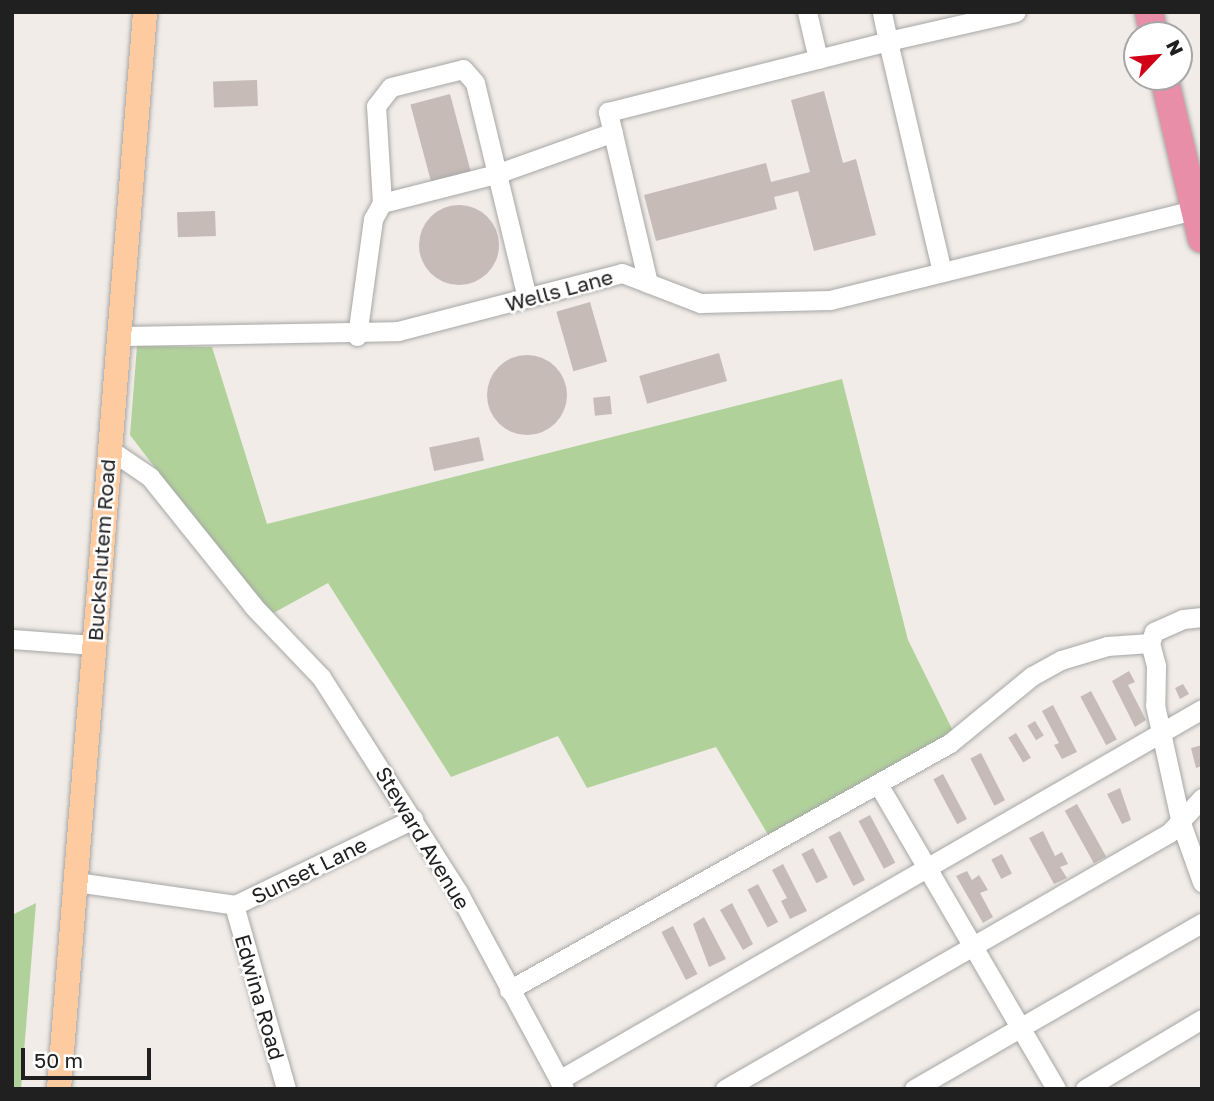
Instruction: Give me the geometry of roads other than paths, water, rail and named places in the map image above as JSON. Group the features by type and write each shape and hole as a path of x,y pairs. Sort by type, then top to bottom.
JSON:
{"highway":[{"path":"1168,91 1198,209 1202,239"}],"main road":[{"name":"Buckshutem Road","path":"59,1089 145,12"}],"street":[{"path":"807,12 818,60"},
{"path":"882,12 942,272"},
{"path":"648,283 608,112 888,41 945,20 1016,12"},
{"path":"357,336 373,219 382,203 376,106 391,87 463,69 475,83 527,298"},
{"path":"382,203 496,174 613,132"},
{"name":"Wells Lane","path":"119,336 357,336 398,331 622,273 701,303 831,300 1198,209"},
{"name":"Steward Avenue","path":"109,449 150,477 254,607 321,677 413,819 562,1084"},
{"path":"1202,617 1154,632 1150,643 1162,731 1181,823 1202,882"},
{"path":"12,639 94,645"},
{"path":"509,990 950,743 1032,676 1061,660 1107,646 1150,643"},
{"path":"562,1084 1202,709"},
{"path":"878,785 971,948 1056,1089"},
{"path":"725,1089 971,948 1181,823 1202,798"},
{"name":"Sunset Lane","path":"76,882 234,905 259,897 413,819"},
{"name":"Edwina Road","path":"234,905 286,1089"},
{"path":"914,1089 1202,923"},
{"path":"1085,1089 1202,1019"}]}
